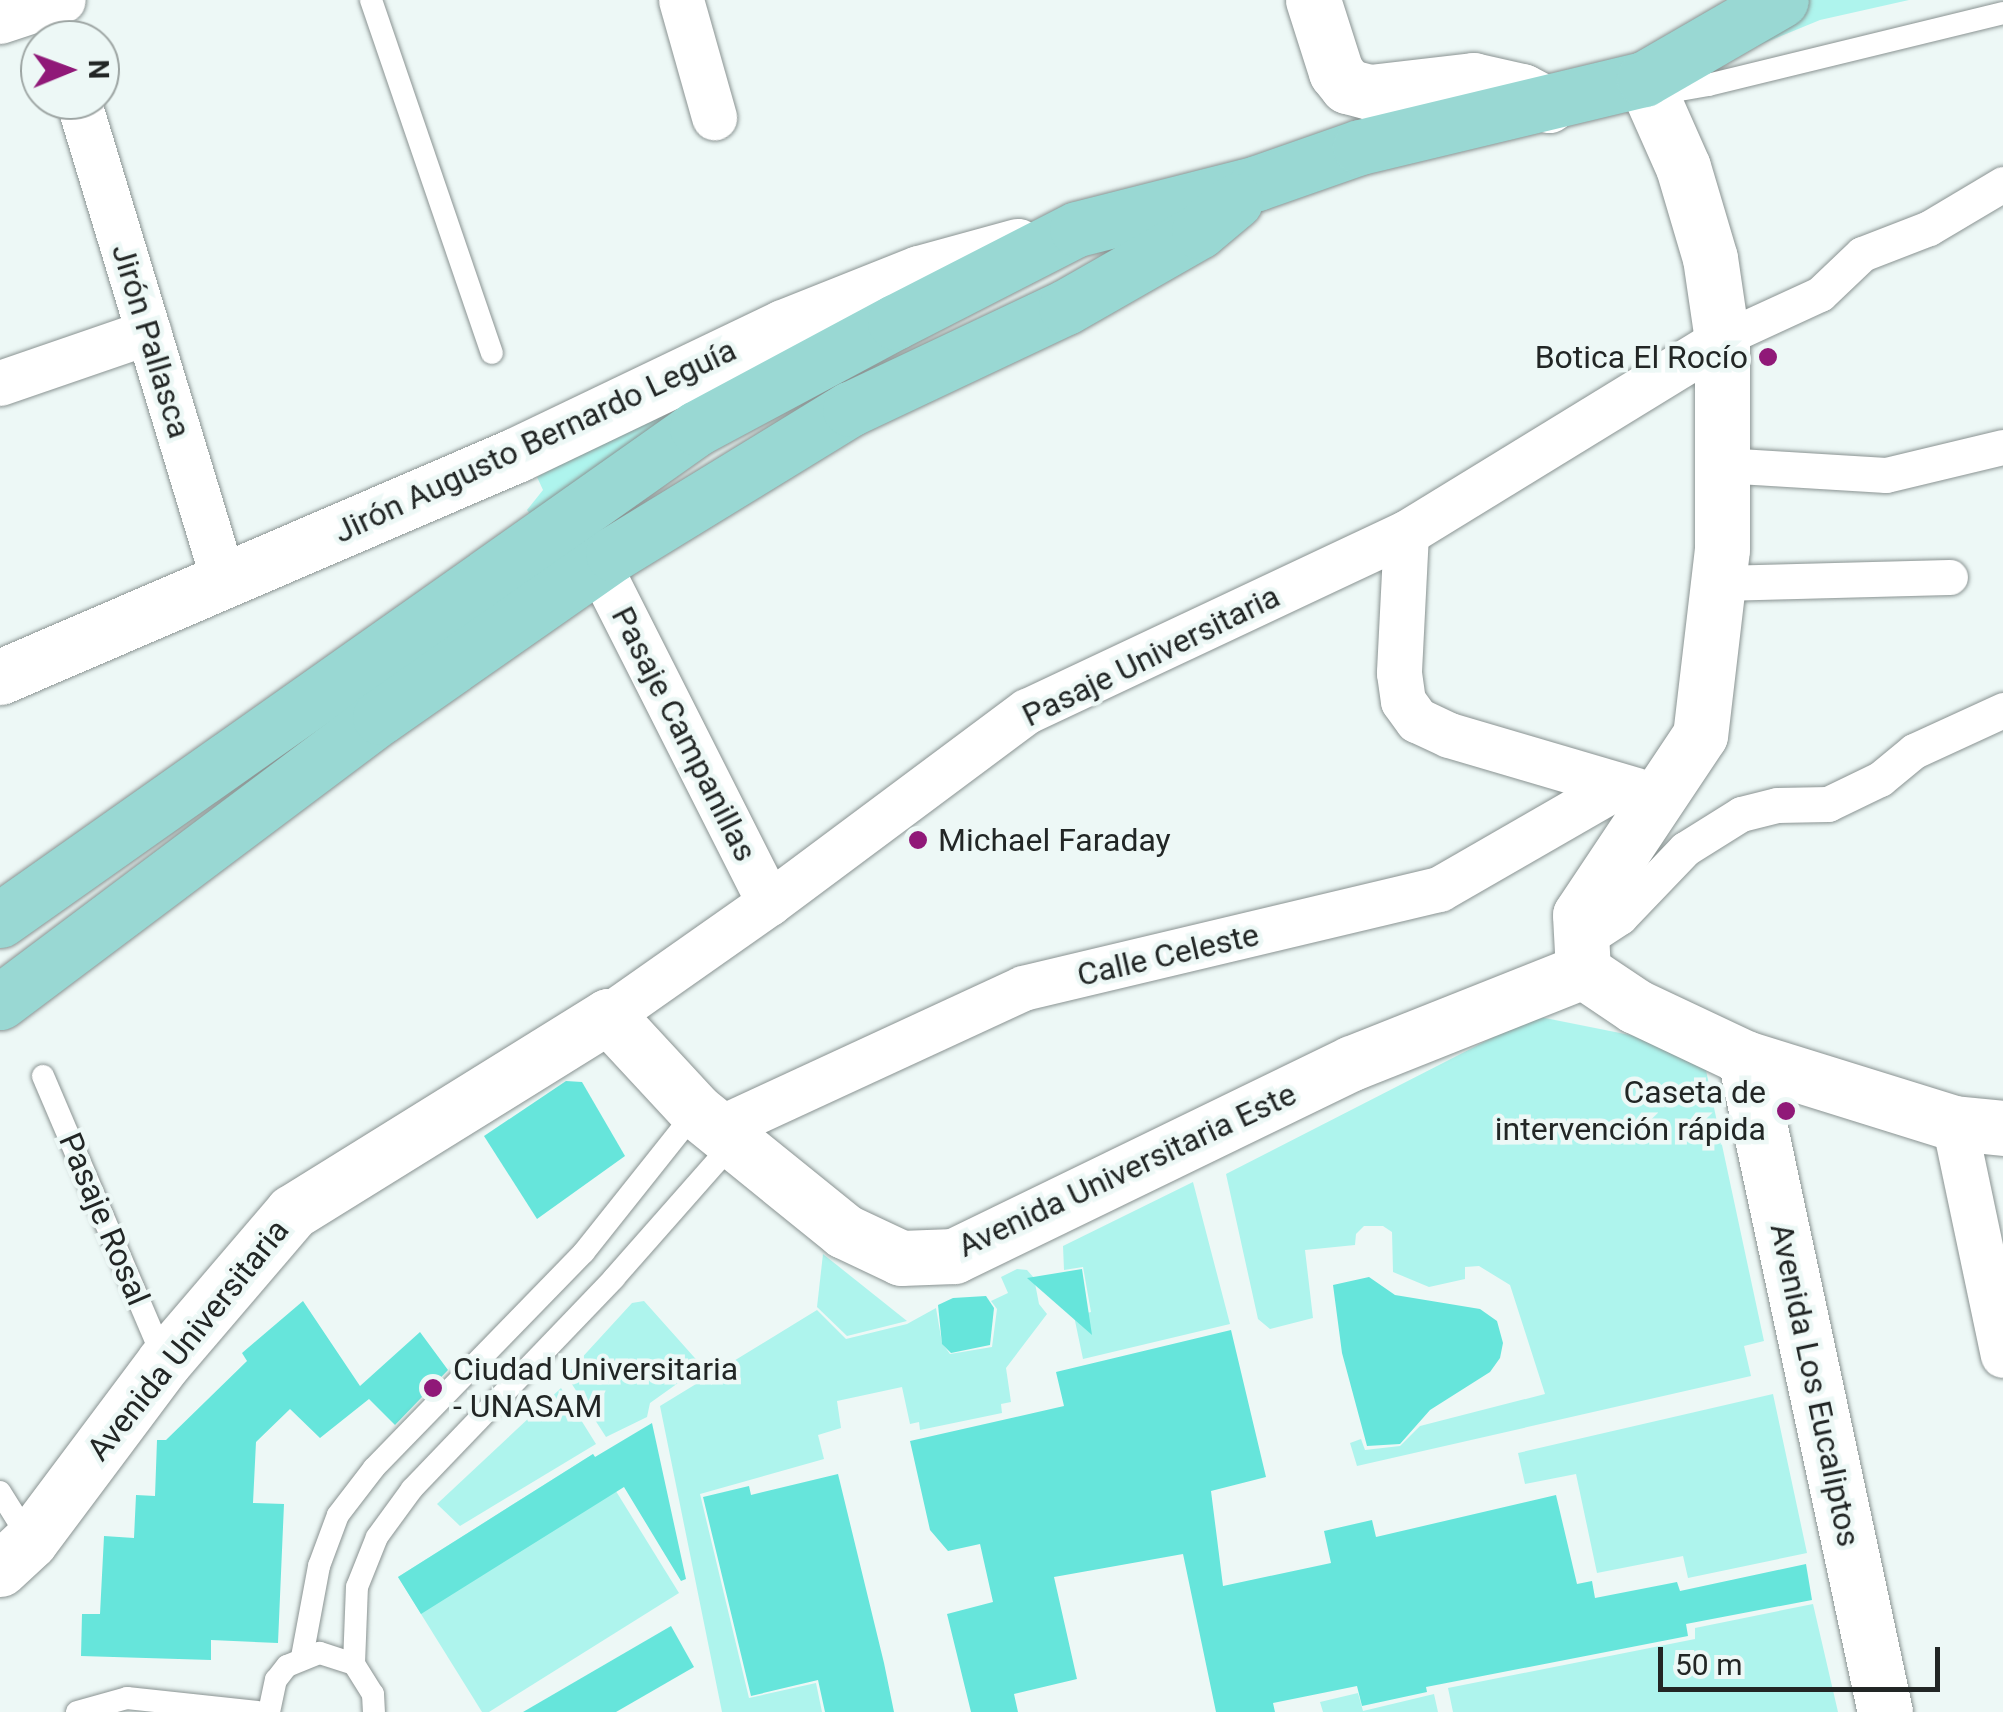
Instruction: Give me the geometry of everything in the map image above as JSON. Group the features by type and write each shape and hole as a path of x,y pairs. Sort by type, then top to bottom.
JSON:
{"main road":[{"path":"1313,0 1336,72 1346,86 1370,92 1472,80 1522,91 1529,109"},
{"path":"0,920 696,428 895,322 1078,229 1257,183 1343,153 1644,79 1782,0"},
{"path":"1644,79 1684,167 1710,258 1722,340 1719,583 1700,734 1639,791 1570,955 1636,1006 1745,1058 1979,1126"},
{"path":"0,1002 380,717 598,564 850,410 1066,307 1176,244 1257,183"},
{"name":"Jirón Augusto Bernardo Leguía","path":"0,676 516,455 782,326 919,273 1078,229"},
{"name":"Avenida Universitaria Este","path":"608,1016 716,1128 844,1232 901,1258 954,1256 1570,955"},
{"name":"Avenida Universitaria","path":"15,1555 164,1362 292,1212 608,1016"},
{"name":"Avenida Los Eucaliptos","path":"1745,1058 1885,1712"}],"street":[{"path":"681,0 714,117"},
{"path":"0,20 55,11"},
{"name":"Jirón Pallasca","path":"84,120 224,582"},
{"path":"1722,340 1820,294 1862,254 1929,228 2003,184"},
{"path":"0,383 148,332"},
{"name":"Pasaje Universitaria","path":"608,1016 770,903 1027,712 1406,533 1722,340"},
{"path":"1722,464 1886,476 2003,447"},
{"path":"1406,533 1400,673 1403,701 1416,720 1450,735 1639,791"},
{"name":"Pasaje Campanillas","path":"598,564 770,903"},
{"path":"1719,583 1950,577"},
{"path":"1570,955 1620,916 1685,850 1740,814 1778,805 1828,804 1880,780 1914,752 2003,710"},
{"name":"Calle Celeste","path":"716,1128 1023,988 1439,888 1639,791"},
{"path":"1979,1126 2003,1356"}],"lane":[{"path":"370,0 492,354"},
{"path":"1644,79 1674,91 1691,88 2003,13"},
{"name":"Pasaje Rosal","path":"43,1076 164,1362"},
{"path":"269,1712 276,1680 302,1657 319,1566 338,1516 374,1468 584,1252 716,1128"},
{"path":"354,1664 358,1587 376,1536 412,1489 614,1278 716,1128"},
{"path":"0,1492 15,1555"},
{"path":"302,1657 338,1656 354,1664 373,1694 374,1712"},
{"path":"77,1712 127,1698 257,1712"}],"shaded area":[{"path":"1807,0 1909,0 1820,20 1742,52"},
{"path":"724,376 541,528 527,510 543,490 537,477"},
{"path":"1535,1016 1650,1039 1704,1061 1764,1341 1744,1346 1751,1376 1357,1466 1350,1443 1361,1439 1365,1450 1400,1446 1420,1426 1545,1394 1510,1285 1479,1266 1465,1267 1465,1279 1429,1287 1393,1272 1392,1232 1383,1226 1364,1226 1356,1234 1355,1245 1305,1250 1313,1318 1270,1329 1258,1319 1226,1174"},
{"path":"1193,1182 1230,1324 1083,1359 1074,1316 1091,1312 1083,1267 1064,1270 1063,1246"},
{"path":"823,1254 907,1321 847,1336 817,1307"},
{"path":"1017,1269 1027,1270 1034,1278 1039,1304 1047,1314 1006,1368 1011,1402 1001,1404 1002,1413 920,1430 919,1422 910,1424 902,1387 837,1401 841,1428 818,1435 824,1459 700,1494 749,1698 816,1683 822,1712 722,1712 660,1406 817,1310 846,1339 907,1324 936,1308 942,1343 950,1354 992,1347 997,1309 991,1301 1008,1293 1001,1277"},
{"path":"644,1301 702,1366 650,1403 647,1417 606,1437 566,1375 632,1303"},
{"path":"561,1388 596,1444 460,1526 437,1504"},
{"path":"1773,1394 1807,1553 1688,1578 1683,1556 1597,1573 1576,1474 1525,1484 1518,1453"},
{"path":"593,1454 679,1593 489,1712 482,1712 398,1577"},
{"path":"1813,1604 1838,1712 1453,1712 1448,1688 1695,1639 1695,1628"},
{"path":"1358,1693 1363,1711 1434,1694 1438,1712 1323,1712 1320,1702"}],"building":[{"path":"566,1081 582,1082 625,1156 537,1219 484,1136"},
{"path":"1082,1269 1092,1335 1027,1278"},
{"path":"1369,1277 1395,1295 1480,1309 1497,1321 1503,1343 1500,1358 1490,1372 1430,1410 1400,1444 1367,1446 1342,1353 1333,1285"},
{"path":"986,1296 994,1308 990,1345 951,1353 942,1344 938,1305 953,1298"},
{"path":"303,1301 360,1386 420,1332 448,1370 395,1425 369,1399 320,1438 290,1409 256,1442 253,1503 284,1504 278,1643 211,1640 211,1660 81,1656 82,1614 100,1614 104,1536 134,1538 136,1495 155,1496 157,1440 166,1440 247,1361 242,1353"},
{"path":"1231,1330 1266,1477 1211,1491 1223,1586 1331,1563 1324,1531 1372,1520 1376,1537 1556,1495 1577,1584 1592,1581 1595,1598 1677,1582 1680,1591 1806,1564 1812,1600 1686,1624 1688,1636 1426,1687 1427,1692 1362,1706 1357,1686 1273,1703 1275,1712 1216,1712 1183,1554 1054,1577 1077,1679 1014,1694 1018,1712 971,1712 947,1614 993,1602 980,1544 948,1551 930,1530 910,1441 1064,1406 1056,1372"},
{"path":"652,1423 686,1579 681,1581 624,1487 421,1614 398,1577 593,1454 595,1457"},
{"path":"838,1474 894,1712 825,1712 818,1680 751,1696 703,1497 749,1486 751,1495"},
{"path":"671,1626 694,1667 616,1712 523,1712"}],"place":[{"name":"Botica El Rocío","path":"1768,357"},
{"name":"Michael Faraday","path":"918,840"},
{"name":"Caseta de intervención rápida","path":"1786,1111"},
{"name":"Ciudad Universitaria - UNASAM","path":"433,1388"}]}
